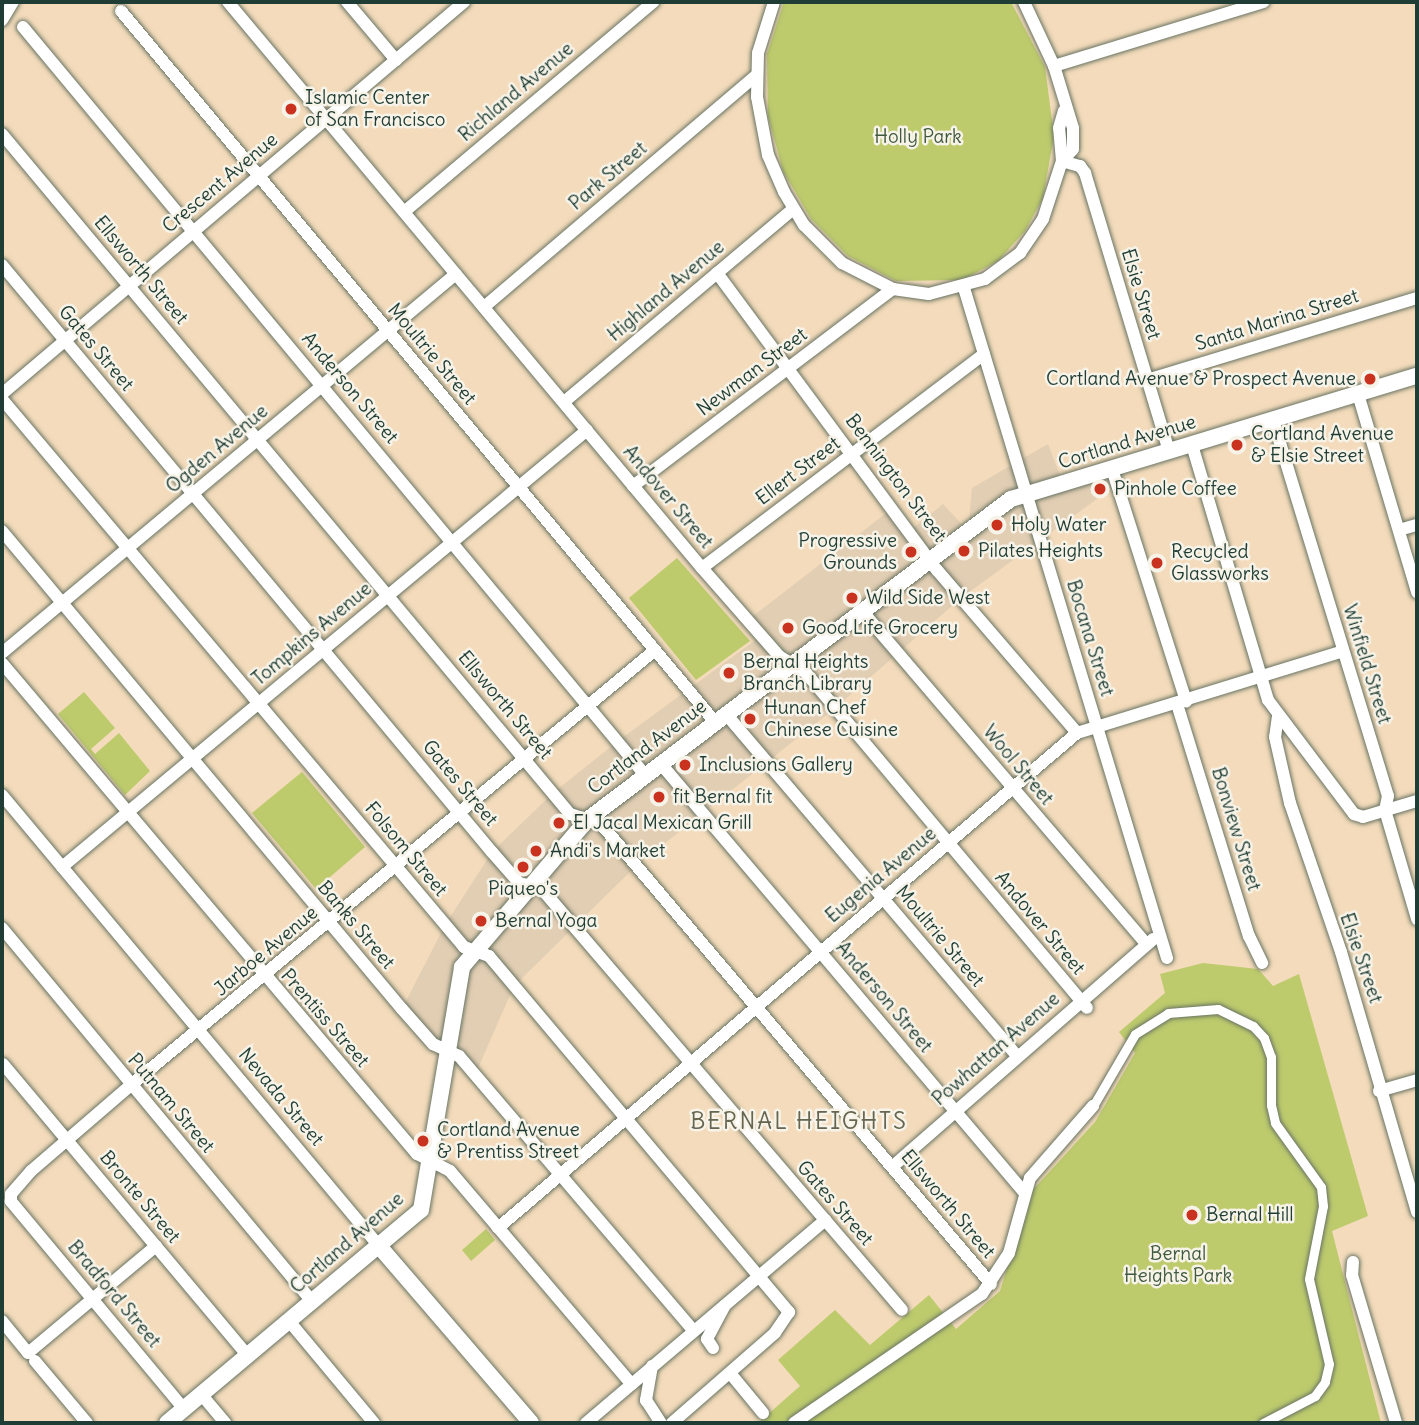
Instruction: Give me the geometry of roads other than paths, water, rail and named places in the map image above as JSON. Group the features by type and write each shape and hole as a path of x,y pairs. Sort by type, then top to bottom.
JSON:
{"street":[{"path":"2,20 13,2"},
{"name":"Andover Street","path":"228,2 702,568 779,656 806,673 1084,1005"},
{"path":"347,2 396,60"},
{"name":"Richland Avenue","path":"404,212 653,2"},
{"path":"774,2 762,31 757,75 763,136 793,209 828,252 857,273 893,289 929,294 964,288 1003,268 1033,236 1051,201 1062,160 1059,128 1064,111 1054,66 1028,3"},
{"path":"1054,66 1263,2"},
{"name":"Crescent Avenue","path":"2,394 460,3"},
{"name":"Moultrie Street","path":"121,11 654,651 720,718 883,899 1017,1056"},
{"name":"Anderson Street","path":"23,27 454,541 646,776"},
{"name":"Park Street","path":"484,307 757,75"},
{"name":"Ellsworth Street","path":"2,134 570,814 601,824 991,1284"},
{"name":"Elsie Street","path":"1062,160 1080,166 1085,173 1169,452"},
{"name":"Highland Avenue","path":"564,402 793,209"},
{"name":"Gates Street","path":"2,265 519,883 541,888 902,1310"},
{"name":"Bennington Street","path":"717,273 932,558 1077,733"},
{"name":"Ogden Avenue","path":"2,653 456,274"},
{"name":"Bocana Street","path":"964,288 1167,958"},
{"name":"Newman Street","path":"633,486 893,289"},
{"name":"Santa Marina Street","path":"1147,380 1417,298"},
{"name":"Ellert Street","path":"702,568 984,354"},
{"name":"Cortland Avenue","path":"167,1423 421,1210 462,967 587,820 1005,503 1027,494 1417,376"},
{"path":"1358,394 1417,592"},
{"name":"Folsom Street","path":"2,399 257,705 464,947 489,956 789,1312 775,1333 730,1373"},
{"name":"Winfield Street","path":"1273,420 1388,796 1385,810 1417,919"},
{"name":"Tompkins Avenue","path":"62,867 587,430"},
{"path":"1192,445 1260,678 1278,716 1344,805 1363,817 1417,801"},
{"name":"Bonview Street","path":"1111,469 1249,936 1262,964"},
{"path":"1399,530 1417,525"},
{"name":"Banks Street","path":"2,531 433,1044 459,1056 692,1329"},
{"name":"Wool Street","path":"862,611 1146,944"},
{"name":"Jarboe Avenue","path":"13,1203 10,1194 23,1179 131,1085 264,978 654,651"},
{"name":"Eugenia Avenue","path":"498,1228 1077,733 1343,651"},
{"name":"Prentiss Street","path":"2,663 264,978 417,1154 450,1171 631,1384"},
{"name":"Elsie Street","path":"1278,716 1275,737 1290,803 1345,964 1379,1091 1417,1212"},
{"name":"Anderson Street","path":"660,764 1023,1191"},
{"name":"Nevada Street","path":"2,795 379,1246 531,1423"},
{"name":"Putnam Street","path":"2,928 313,1301"},
{"name":"Powhattan Avenue","path":"891,1167 1017,1056 1084,1005 1158,934"},
{"path":"794,1423 961,1312 991,1284 1009,1253 1023,1191 1093,1106 1136,1034 1168,1013 1218,1009 1253,1026 1264,1038 1271,1057 1271,1105 1275,1123 1321,1187 1323,1206 1308,1279 1329,1364 1325,1381 1315,1396 1263,1423"},
{"name":"Bronte Street","path":"2,1063 247,1355"},
{"path":"1379,1091 1417,1080"},
{"name":"Bradford Street","path":"13,1203 184,1409"},
{"path":"586,1423 692,1329 825,1220"},
{"path":"32,1357 93,1299 156,1246"},
{"path":"1353,1262 1352,1275 1396,1423"},
{"path":"713,1348 707,1339 728,1299"},
{"path":"2,1321 86,1423"},
{"path":"289,1321 374,1423"},
{"path":"654,1362 646,1400 662,1423"},
{"path":"673,1423 730,1373 763,1413"},
{"path":"201,1394 225,1423"}],"place":[{"name":"Islamic Center of San Francisco","path":"291,109"},
{"name":"Cortland Avenue & Prospect Avenue","path":"1370,379"},
{"name":"Cortland Avenue & Elsie Street","path":"1237,445"},
{"name":"Pinhole Coffee","path":"1100,489"},
{"name":"Holy Water","path":"997,525"},
{"name":"Pilates Heights","path":"964,551"},
{"name":"Progressive Grounds","path":"911,552"},
{"name":"Recycled Glassworks","path":"1157,563"},
{"name":"Wild Side West","path":"852,598"},
{"name":"Good Life Grocery","path":"788,628"},
{"name":"Bernal Heights Branch Library","path":"729,673"},
{"name":"Hunan Chef Chinese Cuisine","path":"750,719"},
{"name":"Inclusions Gallery","path":"685,765"},
{"name":"fit Bernal fit","path":"659,797"},
{"name":"El Jacal Mexican Grill","path":"559,823"},
{"name":"Andi's Market","path":"536,851"},
{"name":"Piqueo's","path":"523,867"},
{"name":"Bernal Yoga","path":"481,921"},
{"name":"Cortland Avenue & Prentiss Street","path":"423,1141"},
{"name":"Bernal Hill","path":"1192,1215"}],"district":[{"name":"BERNAL HEIGHTS","path":"799,1121"}],"park label":[{"name":"Holly Park","path":"918,137"},
{"name":"Bernal Heights Park","path":"1178,1265"}]}
